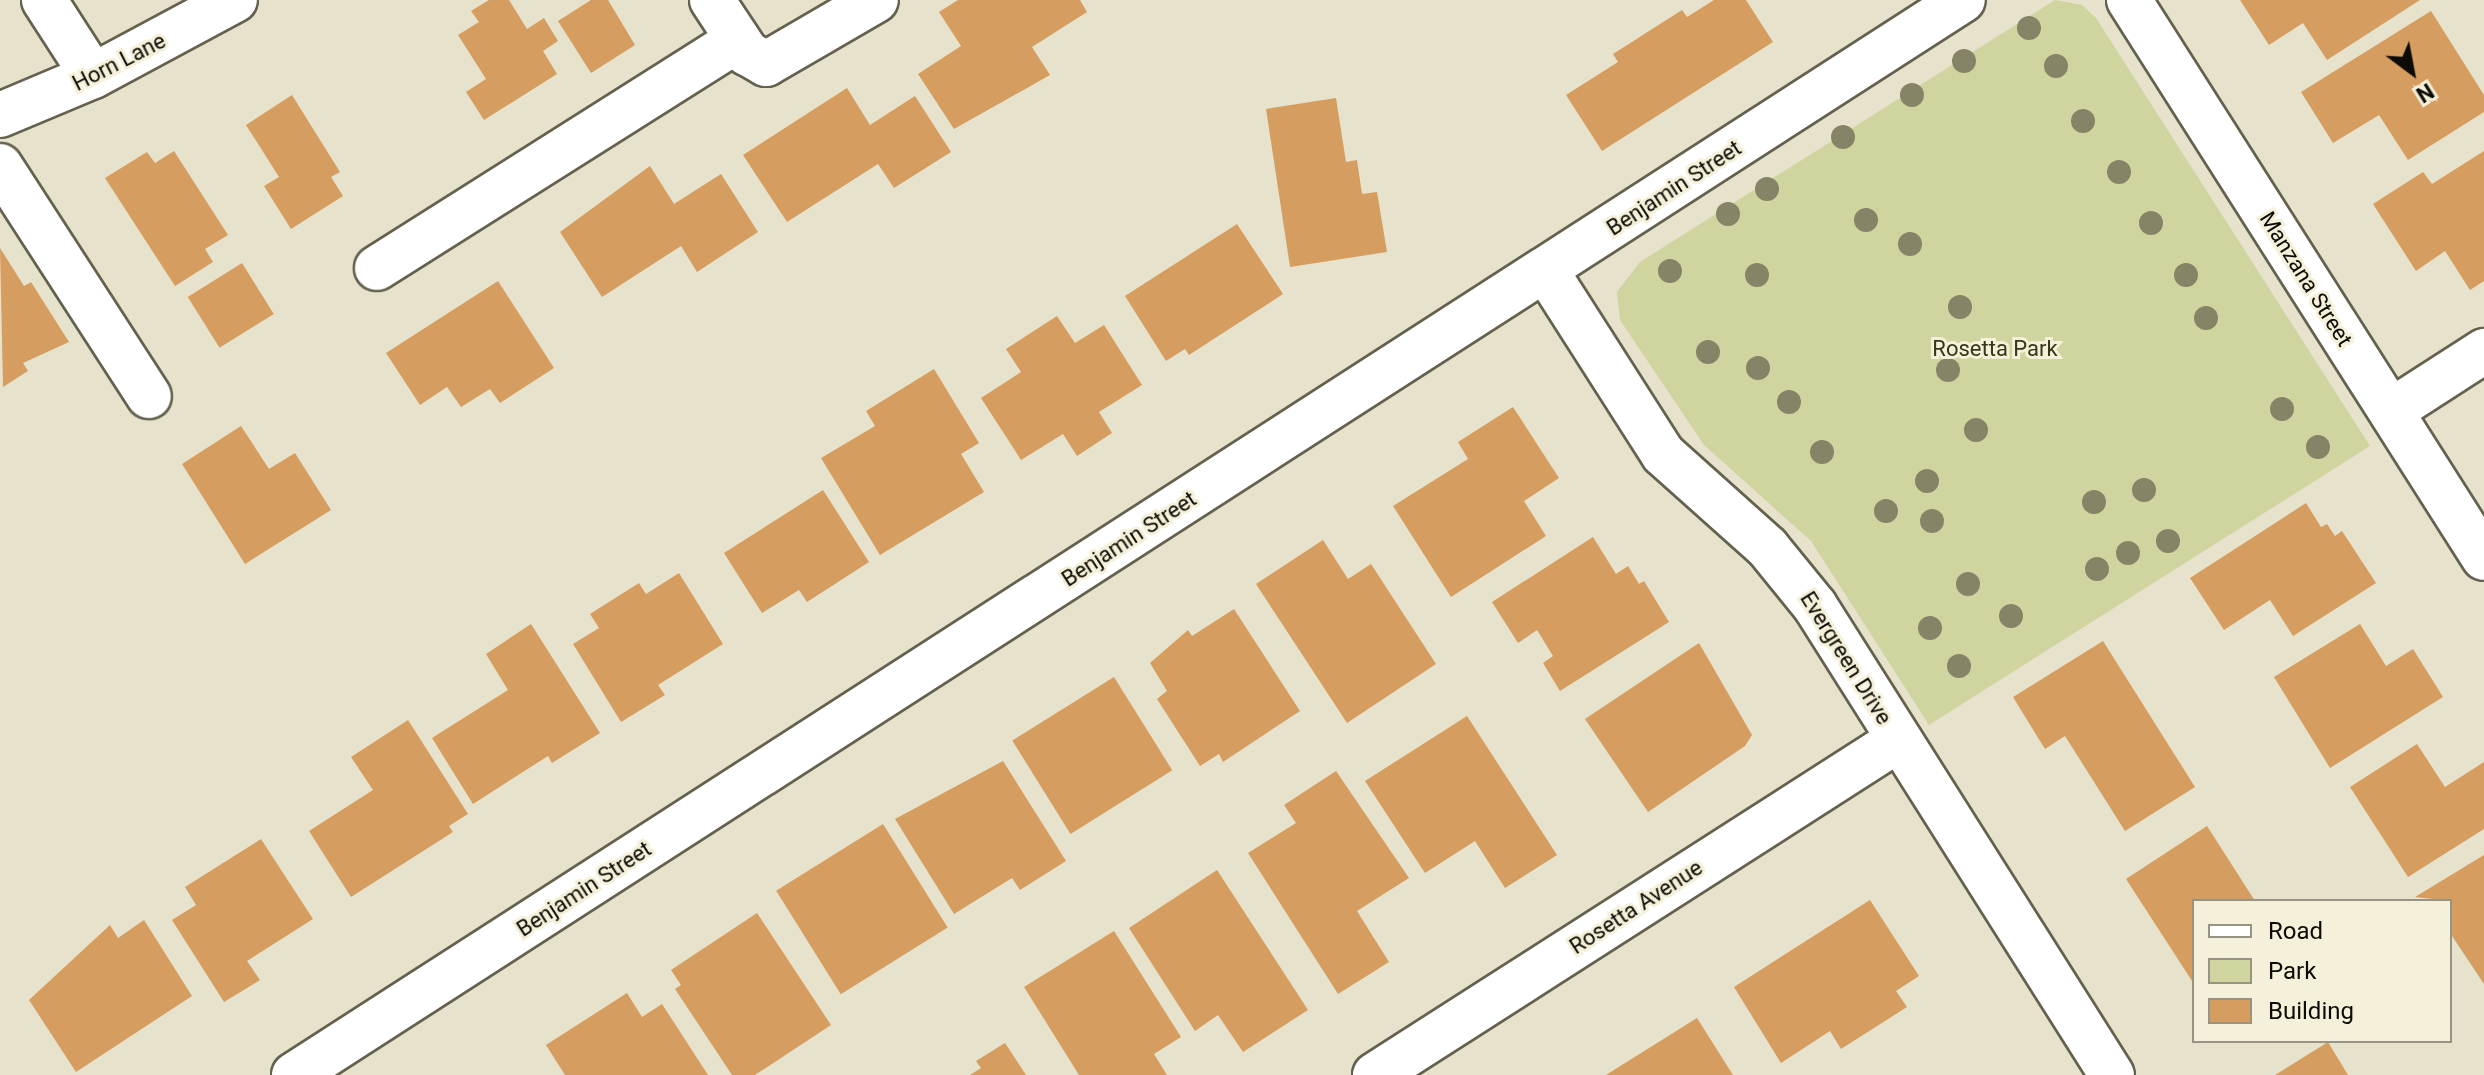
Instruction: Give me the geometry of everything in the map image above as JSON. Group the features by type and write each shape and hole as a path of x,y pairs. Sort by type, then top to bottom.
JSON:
{"street":[{"path":"44,0 93,76"},
{"name":"Horn Lane","path":"0,115 93,76 235,0"},
{"path":"712,0 755,60 775,63 876,0"},
{"name":"Benjamin Street","path":"294,1075 1963,0"},
{"name":"Manzana Street","path":"2129,0 2484,558"},
{"path":"377,268 738,40"},
{"path":"0,166 149,396"},
{"name":"Evergreen Drive","path":"1546,271 1663,454 1786,567 2112,1075"},
{"path":"2391,411 2484,351"},
{"name":"Rosetta Avenue","path":"1375,1075 1898,740"}],"green space":[{"name":"Rosetta Park","path":"2055,0 2082,5 2096,18 2370,446 1929,725 1811,541 1704,445 1620,320 1617,292 1640,262"}],"building":[{"path":"489,0 509,0 527,29 544,18 558,41 543,51 557,74 484,120 466,92 486,79 458,35 479,22 471,11"},
{"path":"591,0 608,0 635,45 591,73 558,21"},
{"path":"958,0 1080,0 1087,12 1032,47 1050,75 954,129 918,74 961,46 939,12"},
{"path":"1714,0 1746,0 1773,42 1602,151 1566,95 1618,62 1613,54 1682,10 1687,17"},
{"path":"2240,0 2420,0 2327,60 2303,23 2269,45"},
{"path":"2431,11 2484,95 2484,112 2408,160 2379,115 2333,143 2301,92"},
{"path":"847,88 870,125 915,96 951,152 894,188 878,164 787,222 743,155"},
{"path":"292,95 340,172 331,177 343,196 291,229 264,186 279,177 246,125"},
{"path":"1336,98 1346,162 1357,160 1362,194 1377,192 1387,252 1290,267 1266,109"},
{"path":"174,151 228,235 205,249 213,262 175,286 105,178 147,152 155,163"},
{"path":"2484,151 2484,281 2470,290 2445,251 2416,271 2373,204 2423,172 2432,184"},
{"path":"650,166 674,204 721,174 758,232 697,272 681,246 602,297 560,232"},
{"path":"1237,224 1283,294 1189,355 1185,349 1166,361 1125,296"},
{"path":"0,248 24,286 31,282 69,342 23,363 28,371 3,387"},
{"path":"242,263 274,314 220,348 188,297"},
{"path":"498,281 554,368 500,403 490,389 461,407 447,387 420,405 386,353"},
{"path":"1057,316 1075,343 1104,325 1142,385 1099,412 1112,433 1077,456 1063,434 1021,460 981,398 1021,372 1006,349"},
{"path":"934,369 979,443 961,454 984,492 880,555 821,458 875,426 866,411"},
{"path":"1513,407 1559,478 1524,501 1546,536 1451,597 1393,506 1468,459 1458,442"},
{"path":"241,426 269,469 295,453 331,510 245,564 182,464"},
{"path":"823,490 869,562 807,602 799,590 762,613 724,553"},
{"path":"2306,503 2321,527 2327,524 2335,536 2342,531 2376,583 2293,636 2270,600 2224,630 2190,578"},
{"path":"1593,537 1616,574 1628,566 1639,584 1644,581 1669,622 1560,691 1543,663 1553,656 1537,630 1518,643 1492,602"},
{"path":"1323,540 1348,579 1371,564 1436,664 1347,723 1256,584"},
{"path":"679,573 723,644 658,685 665,695 621,722 573,644 599,628 590,614 639,583 646,594"},
{"path":"1234,609 1300,711 1223,762 1219,754 1200,766 1157,699 1167,691 1150,663 1188,630 1192,636"},
{"path":"531,624 600,733 552,763 548,756 473,804 432,738 508,690 486,654"},
{"path":"2360,624 2386,666 2413,649 2443,697 2330,768 2274,677"},
{"path":"2103,641 2195,787 2125,831 2065,736 2045,749 2013,697"},
{"path":"1699,643 1752,735 1745,746 1648,812 1585,719"},
{"path":"1114,677 1172,770 1071,834 1012,741"},
{"path":"1467,716 1557,855 1505,888 1475,841 1425,873 1365,781"},
{"path":"408,720 468,814 449,826 453,832 351,897 309,831 373,790 351,757"},
{"path":"2417,744 2445,787 2484,762 2484,829 2408,877 2350,787"},
{"path":"1003,761 1066,861 1020,890 1012,878 954,914 895,819"},
{"path":"1336,771 1409,878 1357,911 1389,962 1338,994 1248,853 1296,823 1284,805"},
{"path":"883,824 948,927 841,994 776,891"},
{"path":"2207,826 2254,899 2192,899 2192,981 2126,879"},
{"path":"261,839 313,919 247,961 260,980 224,1002 172,920 196,905 185,887"},
{"path":"2484,855 2484,984 2452,936 2452,899 2415,897"},
{"path":"1217,870 1308,1010 1243,1052 1218,1015 1195,1031 1129,928"},
{"path":"1870,900 1919,976 1896,991 1907,1007 1841,1049 1830,1031 1781,1063 1734,987"},
{"path":"757,913 831,1025 755,1075 732,1075 675,989 681,985 671,970"},
{"path":"144,920 192,996 76,1072 29,1000 110,925 118,938"},
{"path":"1114,931 1181,1037 1154,1054 1167,1075 1079,1075 1024,987"},
{"path":"627,993 642,1017 662,1004 708,1075 565,1075 546,1045"},
{"path":"1697,1018 1733,1075 1606,1075"},
{"path":"1005,1043 1026,1075 970,1075 981,1068 976,1061"},
{"path":"2329,1043 2348,1075 2275,1075"}]}
